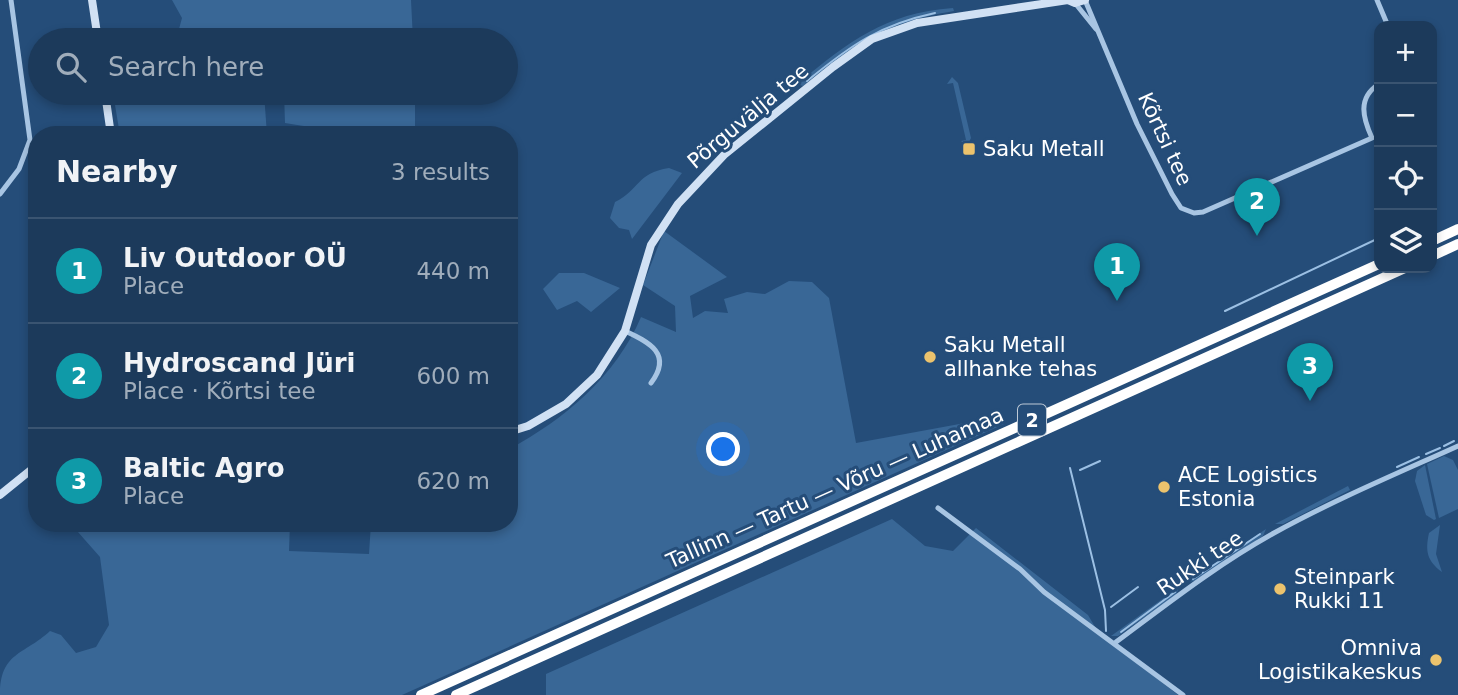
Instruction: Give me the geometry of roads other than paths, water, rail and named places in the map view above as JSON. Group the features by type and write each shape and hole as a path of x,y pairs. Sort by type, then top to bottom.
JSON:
{"highway":[{"path":"1437,239 1458,229"},
{"path":"1437,254 1458,244"},
{"name":"Tallinn — Tartu — Võru — Luhamaa","path":"421,695 1374,266"},
{"name":"Tallinn — Tartu — Võru — Luhamaa","path":"456,695 1394,273"}],"street":[{"path":"10,0 28,126"},
{"path":"92,0 96,28"},
{"name":"Põrguvälja tee","path":"1006,8 1038,0"},
{"name":"Põrguvälja tee","path":"518,430 566,404 585,388 605,364 625,331 645,262 659,230 696,183 724,155 872,39 916,23 1006,8 1085,0"},
{"name":"Kõrtsi tee","path":"1085,0 1137,124 1172,194 1181,208 1195,213 1348,151 1373,138 1364,121 1363,109 1365,98 1374,89"},
{"path":"1377,0 1386,21"},
{"name":"Kõrtsi tee","path":"1070,1 1096,29"},
{"path":"107,105 110,126"},
{"path":"0,194 19,169 28,145"},
{"path":"625,331 650,343 656,350 659,368 651,383"},
{"name":"Rukki tee","path":"1116,642 1205,576 1273,534 1353,491 1458,446"},
{"path":"0,495 28,472"},
{"path":"938,508 1020,569 1044,592 1116,642 1183,695"}],"waterway":[{"path":"807,81 838,57 881,30 935,13"},
{"path":"1225,311 1374,240"},
{"path":"1444,446 1454,441"},
{"path":"1426,454 1440,448"},
{"path":"1397,467 1419,457"},
{"path":"1080,470 1100,461"},
{"path":"1070,468 1105,610 1106,631"},
{"path":"1193,579 1260,534"},
{"path":"1111,607 1138,587"},
{"path":"1121,632 1175,592"}],"place":[{"name":"Saku Metall","path":"969,149"},
{"name":"Hydroscand Jüri","path":"1257,236"},
{"name":"Liv Outdoor OÜ","path":"1117,301"},
{"name":"Saku Metall allhanke tehas","path":"930,357"},
{"name":"Baltic Agro","path":"1310,401"},
{"name":"ACE Logistics Estonia","path":"1164,487"},
{"name":"Steinpark Rukki 11","path":"1280,589"},
{"name":"Omniva Logistikakeskus","path":"1436,660"}]}
